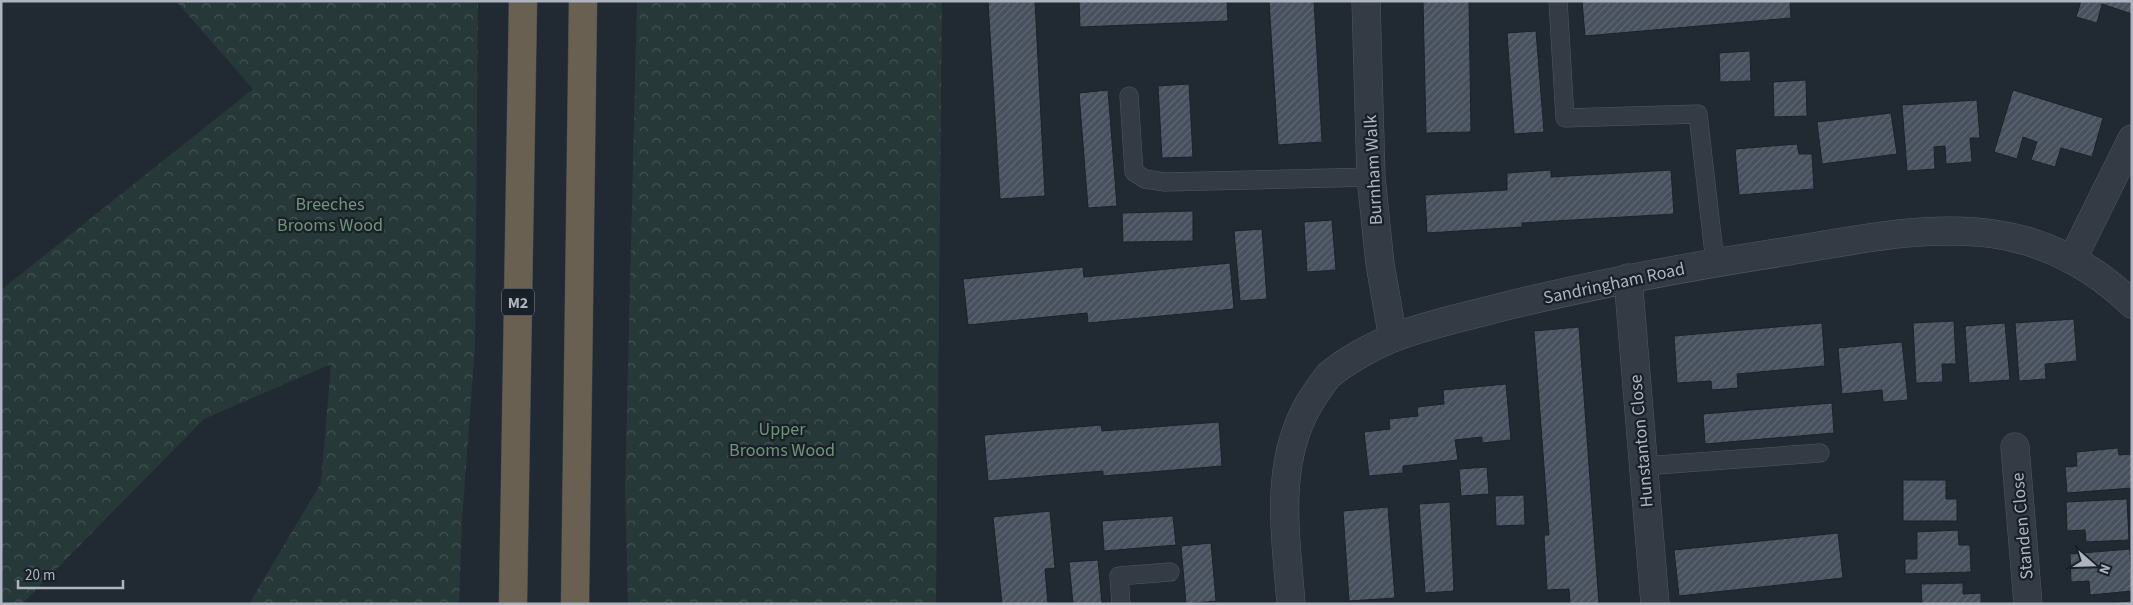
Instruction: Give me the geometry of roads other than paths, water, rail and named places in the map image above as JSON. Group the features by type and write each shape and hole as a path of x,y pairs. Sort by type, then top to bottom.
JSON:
{"highway":[{"name":"M2","path":"513,604 523,1"},
{"path":"575,604 584,1"}],"street":[{"name":"Burnham Walk","path":"1366,1 1371,177 1380,264 1393,338"},
{"path":"2072,260 2132,139"},
{"name":"Sandringham Road","path":"1291,604 1284,489 1293,437 1304,412 1329,375 1358,356 1393,338 1448,320 1628,278 1714,262 1866,239 1928,232 1963,231 2020,239 2043,246 2096,274 2132,304"},
{"name":"Hunstanton Close","path":"1628,278 1655,604"},
{"name":"Standen Close","path":"2016,447 2028,604"}],"lane":[{"path":"1558,1 1565,118 1698,114 1714,262"},
{"path":"1128,96 1134,172 1145,180 1165,182 1371,177"},
{"path":"1643,466 1820,453"},
{"path":"1121,604 1119,576 1170,572"}],"park label":[{"name":"Breeches Brooms Wood","path":"330,214"},
{"name":"Upper Brooms Wood","path":"782,439"}]}
